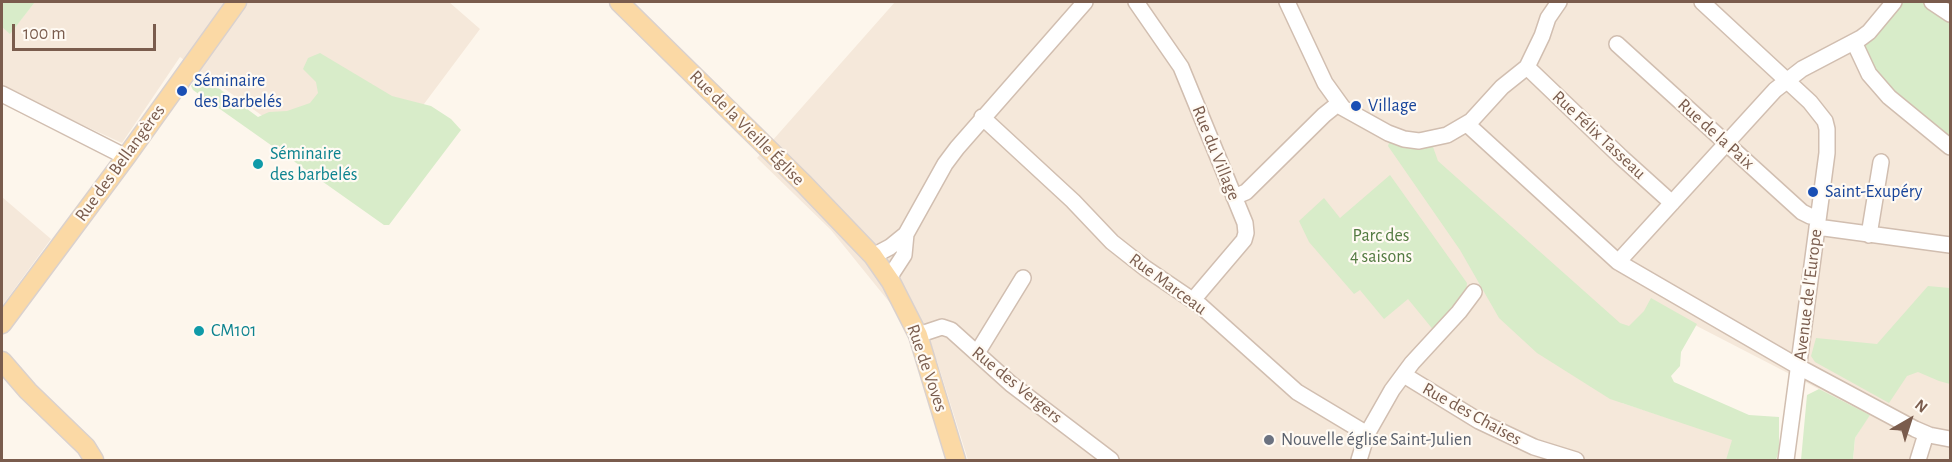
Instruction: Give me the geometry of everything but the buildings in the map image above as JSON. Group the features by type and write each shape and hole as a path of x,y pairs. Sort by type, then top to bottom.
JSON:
{"main road":[{"name":"Rue des Bellangères","path":"2,324 237,2"},
{"name":"Rue de la Vieille Église","path":"619,2 804,184 873,256"},
{"name":"Rue de Voves","path":"873,256 889,279 918,335 956,460"},
{"path":"2,361 28,391 86,447 94,460"},
{"path":"2,377 28,391"}],"street":[{"path":"873,256 890,247 906,234 945,164 982,117 1085,2"},
{"name":"Rue du Village","path":"1136,2 1181,67 1245,223 1246,233 1239,247 1193,300"},
{"path":"1287,2 1325,83 1343,108 1379,129 1404,139 1419,141 1458,130 1467,124 1502,87 1527,68 1548,18 1559,2"},
{"name":"Avenue de l'Europe","path":"1702,2 1819,112 1827,129 1827,153 1785,460"},
{"path":"1618,262 1775,90 1802,69 1869,32 1894,2"},
{"path":"1932,2 1950,14"},
{"path":"1854,42 1869,74 1889,97 1950,147"},
{"name":"Rue de la Paix","path":"1617,44 1802,212 1817,222 1869,235 1950,245"},
{"name":"Rue Félix Tasseau","path":"1527,68 1672,202"},
{"path":"2,94 126,157"},
{"path":"1234,197 1246,192 1339,103"},
{"name":"Rue Marceau","path":"982,117 1073,201 1112,242 1145,268 1193,300 1298,392 1367,434"},
{"path":"1467,124 1618,262 1799,368 1926,434 1950,440"},
{"path":"1869,235 1881,162"},
{"path":"889,279 904,255 906,234"},
{"path":"977,352 1023,278"},
{"path":"1359,460 1367,434 1392,390 1412,363 1459,312 1474,292"},
{"name":"Rue des Vergers","path":"918,335 942,327 951,330 1011,384 1111,460"},
{"name":"Rue des Chaises","path":"1404,375 1490,426 1534,447 1576,460"},
{"path":"1918,460 1926,434"}],"shaded area":[{"path":"35,2 449,2 480,29 362,187 180,57 122,143 2,88 2,27 10,33"},
{"path":"895,2 1950,2 1950,460 1853,460 1855,438 1869,415 1691,323 1622,403 1736,440 1729,460 968,460 937,361 831,230 757,158"},
{"path":"2,197 51,239 2,306"}],"green space":[{"path":"2,2 35,2 10,34 2,27"},
{"path":"1901,2 1922,2 1950,20 1950,140 1895,96 1868,65 1863,45 1873,38"},
{"path":"320,53 392,96 431,106 451,119 461,130 389,225 384,225 193,90 191,86 197,77 202,76 258,117 269,112 287,111 310,103 318,93 316,82 303,69 308,58"},
{"path":"1390,140 1432,144 1438,161 1620,323 1629,326 1644,311 1651,298 1697,324 1681,352 1680,366 1671,376 1674,382 1749,415 1779,417 1779,450 1776,460 1726,460 1732,440 1610,399 1537,353 1499,318 1460,250 1388,146"},
{"name":"Parc des 4 saisons","path":"1390,175 1467,283 1466,291 1435,332 1408,299 1384,319 1360,290 1354,294 1309,242 1299,221 1324,198 1340,218"},
{"path":"1928,286 1950,288 1950,384 1918,372 1907,376 1889,403 1815,362 1811,356 1816,338 1877,344"},
{"path":"1819,389 1870,415 1855,438 1853,460 1801,460 1807,395"}],"place":[{"name":"Séminaire des Barbelés","path":"182,91"},
{"name":"Village","path":"1356,106"},
{"name":"Séminaire des barbelés","path":"258,164"},
{"name":"Saint-Exupéry","path":"1813,192"},
{"name":"CM101","path":"199,331"},
{"name":"Nouvelle église Saint-Julien","path":"1269,440"}]}
